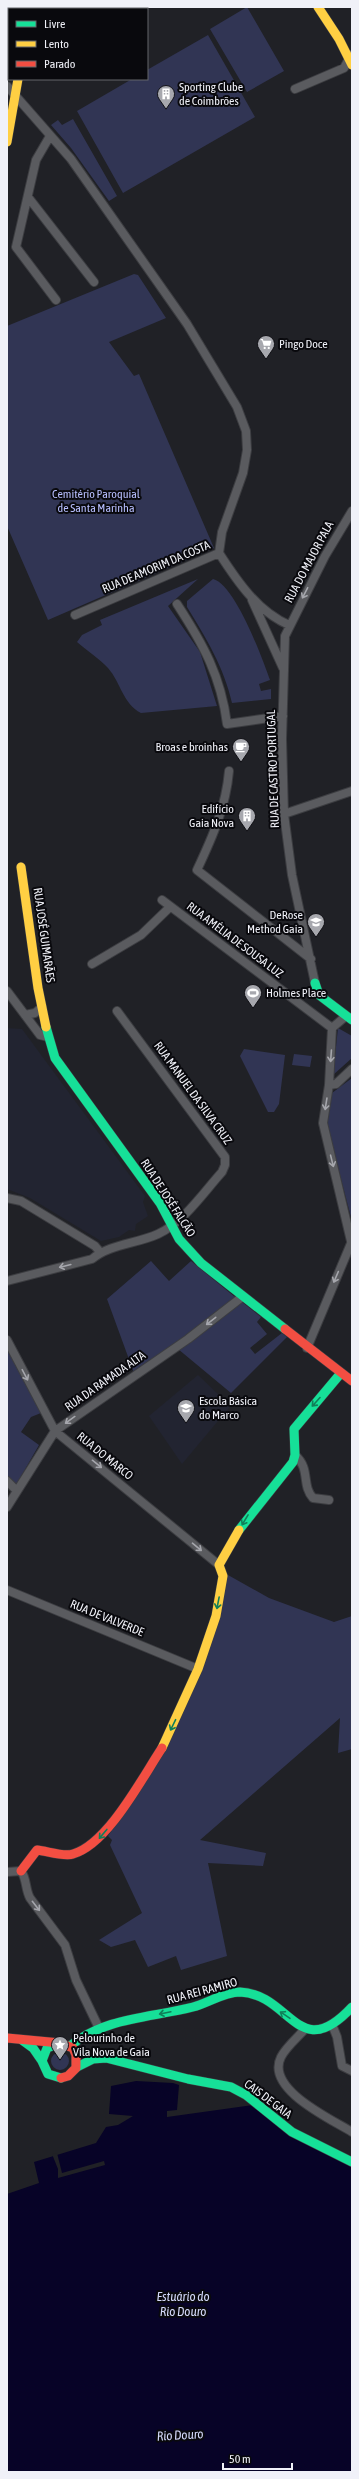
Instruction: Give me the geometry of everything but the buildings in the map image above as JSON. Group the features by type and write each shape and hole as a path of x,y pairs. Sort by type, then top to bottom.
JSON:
{"street":[{"path":"294,89 344,68 351,59 318,7"},
{"path":"7,142 18,80"},
{"path":"7,86 72,159 187,324 237,407 246,431 248,450 243,473 222,532 220,553"},
{"path":"50,136 36,160 16,246 56,300"},
{"path":"28,197 94,282"},
{"name":"RUA DO MAJOR PALA","path":"289,626 325,556 352,511"},
{"name":"RUA DE AMORIM DA COSTA","path":"75,615 220,553 250,596 284,669"},
{"name":"RUA DE AMORIM DA COSTA","path":"250,596 275,619 289,626"},
{"path":"177,604 205,648 216,671 228,724 283,716"},
{"name":"RUA DE CASTRO PORTUGAL","path":"289,626 285,636 284,669 284,814 292,875 316,983"},
{"path":"268,637 276,639 285,636"},
{"path":"229,771 228,790 222,811 197,870 312,960"},
{"path":"284,814 352,791"},
{"name":"RUA JOSÉ GUIMARÃES","path":"22,867 42,1007 48,1037"},
{"name":"RUA AMÉLIA DE SOUSA LUZ","path":"162,900 332,1028"},
{"path":"92,964 141,936 170,907"},
{"path":"307,1348 352,1241 323,1123 328,1085 332,1028 349,1018 319,995 316,983"},
{"path":"7,991 40,1035 48,1037"},
{"path":"25,1015 35,1014 42,1007"},
{"name":"RUA MANUEL DA SILVA CRUZ","path":"7,1281 92,1259 100,1252 158,1234 184,1215 222,1172 225,1165 225,1157 117,1011"},
{"name":"RUA DE JOSÉ FALCÃO","path":"48,1037 55,1058 160,1203 179,1239 201,1263 242,1297 307,1348 352,1380"},
{"path":"328,1085 336,1084 352,1069"},
{"path":"7,1198 21,1201 95,1246 100,1252"},
{"name":"RUA DA RAMADA ALTA","path":"7,1507 16,1490 55,1431 188,1339 242,1297"},
{"name":"RUA DO MARCO","path":"7,1340 55,1431 219,1565"},
{"path":"7,1872 21,1871 37,1850 72,1855 89,1847 104,1835 162,1748 198,1669 216,1616 223,1576 219,1565 232,1538 246,1516 293,1462 295,1455 294,1428 341,1373"},
{"path":"295,1455 304,1464 308,1493 312,1498 329,1500"},
{"path":"7,1481 16,1490"},
{"name":"RUA DE VALVERDE","path":"7,1590 198,1669"},
{"path":"21,1871 30,1898 65,1945 76,1980 98,2026"},
{"name":"RUA REI RAMIRO","path":"70,2046 81,2036 98,2026 193,2007 230,1993 245,1992 257,1996 306,2029"},
{"path":"352,2007 333,2027 321,2031 306,2029 281,2057 280,2066 284,2086 308,2106 352,2132"},
{"path":"333,2027 337,2037 342,2066 352,2071"},
{"path":"7,2038 22,2040 29,2039 60,2043 70,2046 77,2053 77,2067 68,2077 54,2078 44,2068 42,2061 33,2048 22,2040"},
{"path":"42,2061 47,2048 60,2043"},
{"name":"CAIS DE GAIA","path":"77,2053 93,2059"},
{"name":"CAIS DE GAIA","path":"77,2067 93,2059 106,2058 124,2061 188,2079 227,2085 246,2095 292,2132 352,2162"}],"shaded area":[{"path":"7,1028 22,1029 145,1196 143,1202 148,1216 136,1224 135,1231 129,1230 119,1237 101,1241 30,1198 7,1189"},
{"name":"Escola Básica do Marco","path":"198,1375 221,1397 233,1403 182,1464 149,1416"}],"green space":[{"path":"247,7 284,71 247,92 210,29"},
{"path":"208,35 255,117 123,193 77,111 130,80 148,80 148,69"},
{"path":"73,119 117,196 109,201 71,148 51,125 58,120 62,125"},
{"name":"Cemitério Paroquial de Santa Marinha","path":"134,274 138,275 166,318 109,342 134,376 139,374 214,548 48,620 7,526 7,326"},
{"path":"198,579 168,606 200,652 217,706 141,713 126,699 108,668 77,642 82,635 102,625 100,620"},
{"path":"213,579 221,584 230,594 247,624 270,680 259,684 261,691 271,689 271,699 232,703 229,690 219,665 187,607 187,601"},
{"path":"338,1028 352,1036 352,1058 333,1075"},
{"path":"244,1049 285,1055 279,1104 274,1112 268,1112 240,1056"},
{"path":"294,1054 312,1056 310,1067 292,1065"},
{"path":"352,1078 352,1221 326,1122 332,1093"},
{"path":"151,1261 169,1281 191,1261 235,1297 203,1324 134,1373 107,1299"},
{"path":"242,1302 261,1317 257,1322 267,1334 250,1348 255,1354 282,1333 287,1337 231,1393 178,1349"},
{"path":"7,1348 41,1413 31,1417 21,1432 39,1445 16,1485 7,1478"},
{"path":"228,1575 269,1598 334,1622 352,1616 352,1749 338,1753 340,1718 200,1840 266,1853 263,1866 208,1863 227,1956 181,1970 176,1956 148,1967 135,1940 111,1947 99,1940 142,1913 110,1845 112,1840 108,1836 166,1750 215,1628"},
{"path":"56,2052 64,2052 69,2057 67,2068 64,2070 56,2070 51,2065 51,2057"}],"water":[{"name":"Estuário do Rio Douro","path":"136,2081 173,2083 179,2085 177,2110 167,2111 167,2117 253,2105 352,2166 352,2472 7,2472 7,2194 39,2183 34,2162 96,2143 106,2127 118,2125 133,2116 109,2114 111,2086"}],"pier":[{"path":"57,2153 62,2173 104,2161 105,2165 58,2178 58,2169 52,2154"}],"traffic: fast":[{"path":"315,983 319,995 352,1020"},
{"path":"46,1027 55,1058 160,1203 179,1239 201,1263 285,1329"},
{"path":"239,1530 293,1462 295,1455 294,1429 341,1373"},
{"path":"70,2046 84,2036 113,2024 193,2007 234,1992 257,1996 271,2003 295,2022 306,2028 319,2029 334,2023 352,2007"},
{"path":"22,2040 33,2048 42,2061"},
{"path":"60,2043 47,2048 42,2061 48,2074 61,2078"},
{"path":"77,2067 93,2059 106,2058 188,2079 231,2087 246,2095 292,2132 352,2162"}],"traffic: slow":[{"path":"318,7 339,39 352,65"},
{"path":"7,142 18,80"},
{"path":"21,867 38,988 46,1027"},
{"path":"162,1748 198,1669 216,1616 223,1576 219,1565 239,1530"}],"traffic: jam":[{"path":"285,1329 352,1381"},
{"path":"21,1871 37,1850 69,1855 86,1848 99,1837 123,1808 162,1748"},
{"path":"7,2038 60,2043 73,2048 76,2055 76,2068 68,2076 61,2078"}],"place":[{"name":"Sporting Clube de Coimbrões","path":"166,109"},
{"name":"Pingo Doce","path":"266,359"},
{"name":"Broas e broinhas","path":"241,762"},
{"name":"Edifício Gaia Nova","path":"247,831"},
{"name":"DeRose Method Gaia","path":"316,937"},
{"name":"Holmes Place","path":"253,1008"},
{"name":"Escola Básica do Marco","path":"186,1423"},
{"name":"Pelourinho de Vila Nova de Gaia","path":"60,2060"}],"water label":[{"name":"Rio Douro","path":"180,2435"}]}
